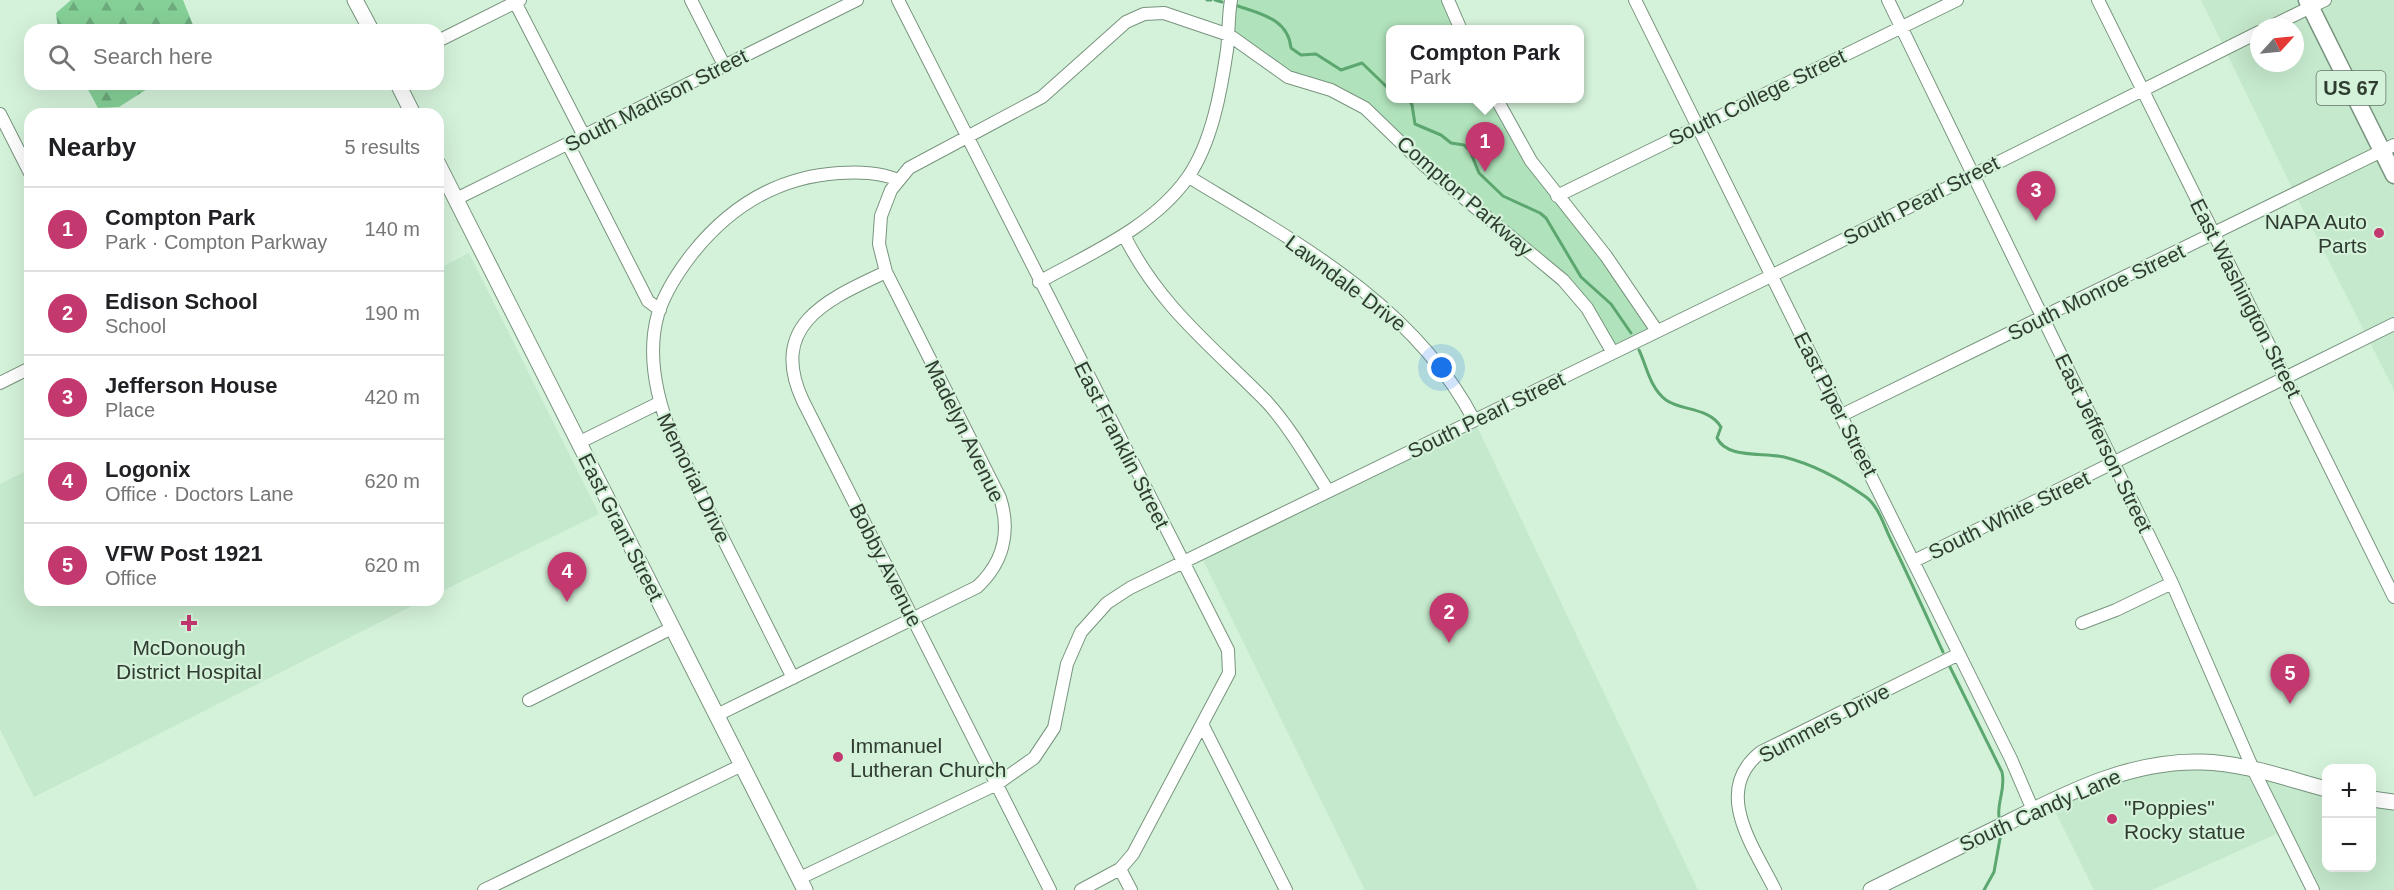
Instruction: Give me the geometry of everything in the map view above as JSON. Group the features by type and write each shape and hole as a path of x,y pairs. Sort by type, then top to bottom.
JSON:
{"highway":[{"name":"US 67","path":"2315,2 2388,148 2394,175"}],"main road":[{"path":"355,0 367,24"},
{"path":"401,90 410,108"},
{"name":"East Grant Street","path":"444,176 803,884"},
{"name":"South Candy Lane","path":"1871,890 2033,810 2126,771 2185,762 2219,763 2253,769 2322,788"},
{"path":"2376,800 2394,802"}],"street":[{"path":"691,0 724,65"},
{"name":"South Madison Street","path":"456,199 857,0"},
{"name":"East Franklin Street","path":"898,0 966,139 1228,650 1231,662 1227,678 1202,724"},
{"path":"1039,282 1124,235 1154,213 1189,177 1210,128 1218,97 1231,0"},
{"path":"1448,0 1459,25"},
{"name":"East Piper Street","path":"1635,0 1914,561 2011,759 2033,810"},
{"name":"East Jefferson Street","path":"1888,0 2172,583 2253,769 2313,890"},
{"name":"South College Street","path":"1557,195 1957,0"},
{"name":"East Washington Street","path":"2098,0 2391,584 2394,597"},
{"path":"444,38 517,1 584,136"},
{"path":"2286,18 2315,2"},
{"path":"966,139 1042,97 1118,28 1135,17 1164,13 1228,35"},
{"name":"Compton Parkway","path":"1228,35 1288,77 1331,90 1365,108 1424,165 1563,280 1597,323 1613,353"},
{"name":"South Pearl Street","path":"803,884 997,784 1034,758 1049,739 1060,709 1067,664 1076,642 1088,623 1118,595 1771,276 2250,36"},
{"path":"1498,103 1531,161 1606,256 1657,331"},
{"path":"0,114 24,161"},
{"name":"Madelyn Avenue","path":"717,715 977,587 986,579 1001,552 1006,522 1000,498 886,272 879,244 880,216 898,180 909,168 966,139"},
{"path":"568,144 648,301 660,310"},
{"name":"South Monroe Street","path":"1842,415 2388,148"},
{"name":"Memorial Drive","path":"793,678 673,439 659,403 654,355 660,310 674,279 708,233 729,214 756,196 789,182 829,174 879,174 898,180"},
{"name":"Lawndale Drive","path":"1189,177 1314,255 1393,314 1441,366 1474,420"},
{"path":"1124,235 1142,268 1168,305 1267,403 1328,491"},
{"name":"Bobby Avenue","path":"886,272 819,308 802,327 794,352 796,383 803,401 1050,890"},
{"name":"South White Street","path":"1914,561 2394,324"},
{"path":"0,383 24,371"},
{"path":"578,442 659,403"},
{"path":"2082,623 2116,610 2172,583"},
{"path":"529,699 672,628"},
{"name":"Summers Drive","path":"1775,890 1738,812 1737,789 1750,762 1761,752 1959,654"},
{"path":"1081,890 1120,869 1133,854 1202,724"},
{"path":"1202,724 1286,890"},
{"path":"484,890 742,765"},
{"path":"1120,869 1131,890"}],"shaded area":[{"path":"1231,0 1448,0 1459,25 1386,25 1386,103 1498,103 1657,331 1613,353 1587,308 1374,115 1305,84 1229,35"},
{"path":"2201,0 2394,0 2394,390 2295,194"},
{"path":"469,253 599,514 444,590 444,266"},
{"path":"1474,420 1698,890 1365,890 1200,554"},
{"name":"McDonough District Hospital","path":"24,472 24,606 412,606 34,797 0,729 0,484"},
{"path":"2185,762 2322,788 2322,872 2376,872 2376,800 2394,802 2394,890 2313,890 2283,831 2152,890 2094,890 2050,801"}],"green space":[{"path":"71,0 183,0 193,24 57,24 56,13"},
{"path":"88,90 146,90 119,107 98,108"}],"waterway":[{"path":"1215,0 1222,2"},
{"path":"1238,6 1264,15 1279,24 1285,30 1291,48 1301,55 1316,54 1341,70 1362,63 1386,86"},
{"path":"1411,103 1415,124 1441,135 1451,143 1464,145 1470,151 1479,173 1503,196 1546,218 1581,277 1611,304 1631,333"},
{"path":"1639,350 1656,390 1666,400 1702,413 1716,421 1721,427 1717,438 1722,445 1737,452 1784,457 1816,468 1871,501 1881,517 1943,652"},
{"path":"1950,667 2002,772 1999,817"},
{"path":"1984,890 1994,872 2001,833"}],"place":[{"name":"Compton Park","path":"1485,172"},
{"name":"Jefferson House","path":"2036,221"},
{"name":"NAPA Auto Parts","path":"2379,233"},
{"name":"Logonix","path":"567,602"},
{"name":"McDonough District Hospital","path":"189,623"},
{"name":"Edison School","path":"1449,643"},
{"name":"VFW Post 1921","path":"2290,704"},
{"name":"Immanuel Lutheran Church","path":"838,757"},
{"name":"\"Poppies\" Rocky statue","path":"2112,819"}]}
